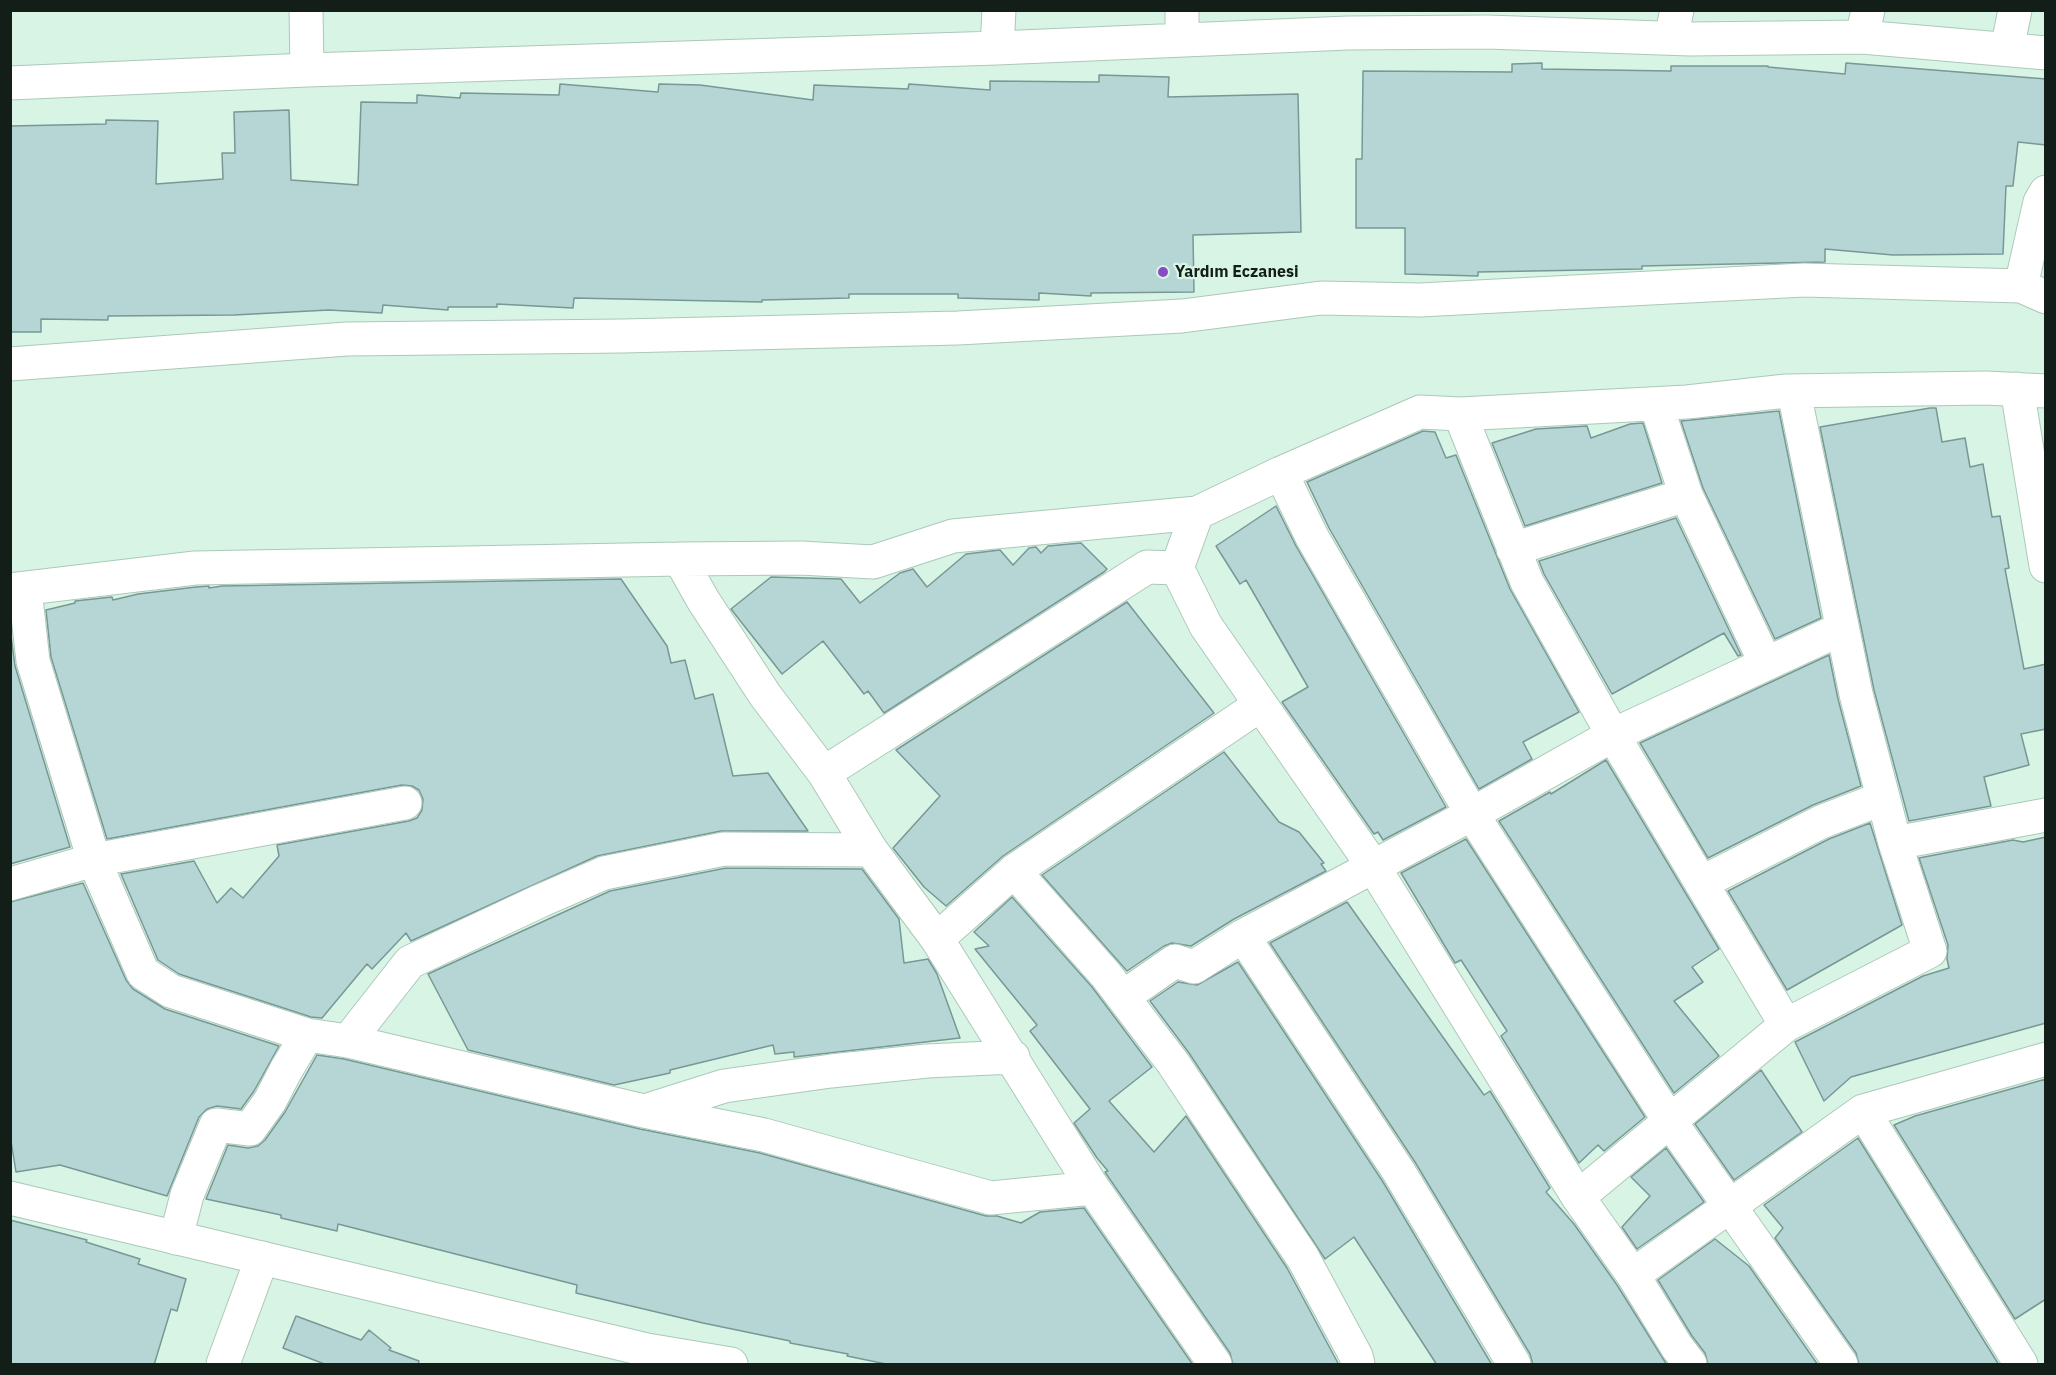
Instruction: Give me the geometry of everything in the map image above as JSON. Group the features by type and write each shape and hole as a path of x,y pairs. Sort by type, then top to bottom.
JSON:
{"street":[{"path":"306,10 307,70"},
{"path":"997,48 999,10"},
{"path":"2007,50 2015,10"},
{"path":"10,83 307,70 997,48 1182,25 1349,22 1865,24 2007,50 2046,53"},
{"path":"10,364 347,339 958,328 1182,316 1321,298 1420,300 1804,280 2033,291 2040,202 2046,192"},
{"path":"1094,1188 991,1198 764,1135 644,1111 348,1041 307,1035 171,991 142,973 94,860 33,661 17,590 195,568 680,559 801,558 873,562 954,536 1197,513 1420,412 1460,414 1656,404 1795,391 2037,385 2046,566"},
{"path":"1578,1197 1786,1025 1930,951 1894,843 1856,694 1795,391"},
{"path":"1656,404 1686,495 1766,664"},
{"path":"1460,414 1527,582 1613,735 1786,1025"},
{"path":"1281,473 1312,537 1472,814 1669,1120 1841,1365"},
{"path":"1513,549 1686,495"},
{"path":"1197,513 1177,568 1206,626 1372,866 1578,1197 1633,1275 1690,1365"},
{"path":"680,559 765,695 824,773 871,849 937,939 1094,1188 1215,1365"},
{"path":"824,773 1147,567 1177,568"},
{"path":"1123,997 1175,961 1194,967 1243,936 1472,814 1613,735 1842,629"},
{"path":"937,939 1014,871 1260,705"},
{"path":"1701,883 1821,822 1883,798"},
{"path":"10,884 94,860 405,803"},
{"path":"1894,843 2046,815"},
{"path":"348,1041 410,963 604,873 724,849 871,849"},
{"path":"1014,871 1123,997 1173,1063 1303,1258 1356,1356 1358,1365"},
{"path":"1243,936 1399,1172 1514,1365"},
{"path":"176,1238 187,1195 216,1125 250,1129 270,1101 307,1035"},
{"path":"644,1111 724,1086 831,1071 927,1061 1013,1057"},
{"path":"1633,1275 1863,1111 2046,1059"},
{"path":"1863,1111 2020,1365"},
{"path":"10,1198 647,1350 731,1365"},
{"path":"223,1365 262,1258"},
{"path":"2026,1365 2046,1350"}],"building":[{"path":"1542,63 1542,69 1671,71 1671,66 1768,66 1845,74 1846,63 2046,79 2046,145 2018,142 2013,186 2006,186 2003,254 1893,255 1825,249 1825,262 1478,272 1478,276 1405,274 1405,228 1356,228 1356,159 1362,159 1363,71 1512,72 1512,64"},
{"path":"1099,75 1169,77 1168,97 1298,94 1301,232 1193,235 1194,292 1091,293 1091,296 1039,293 1039,300 958,298 958,294 849,294 849,298 762,300 762,302 574,298 573,308 497,304 497,307 448,307 448,310 383,305 382,313 329,310 234,315 108,316 108,320 41,319 41,332 10,332 10,126 106,124 106,120 158,121 156,184 223,179 222,153 235,153 234,112 289,110 291,180 358,185 361,102 417,103 417,95 460,98 461,93 559,95 560,84 658,92 659,84 700,85 813,100 814,85 908,89 909,84 990,90 990,81 1099,82"},
{"path":"1936,408 1942,442 1965,438 1970,467 1983,464 1992,517 2000,516 2009,568 2005,569 2024,669 2046,664 2046,729 2021,734 2029,765 1984,777 1991,806 1909,821 1874,690 1820,427"},
{"path":"1779,411 1821,618 1775,639 1703,488 1681,421"},
{"path":"1643,423 1662,483 1525,526 1492,443 1536,429 1587,426 1591,438 1630,424"},
{"path":"1423,431 1435,432 1446,458 1456,455 1510,589 1579,712 1523,742 1532,759 1479,789 1329,528 1307,482"},
{"path":"1276,506 1296,546 1446,807 1383,840 1378,832 1374,834 1282,702 1308,687 1246,580 1240,584 1216,546"},
{"path":"1676,518 1741,655 1738,656 1724,633 1612,694 1544,574 1539,561"},
{"path":"1081,543 1107,569 1104,572 884,713 868,691 864,694 823,641 782,674 731,609 771,577 841,579 860,603 900,573 913,569 927,587 966,554 1000,550 1013,565 1029,548 1036,547 1041,553 1048,546"},
{"path":"621,579 667,646 671,663 685,660 695,699 713,694 733,776 768,773 808,831 721,831 597,856 411,941 406,933 372,969 367,964 322,1018 311,1017 179,974 158,960 121,874 194,861 217,903 231,888 243,898 279,856 277,845 409,821 417,818 422,810 423,799 419,790 412,786 402,785 107,839 51,657 46,610 75,603 75,601 112,597 113,600 138,594 209,586 209,588"},
{"path":"1127,602 1214,713 1003,856 946,906 924,887 893,848 940,796 896,750"},
{"path":"10,628 15,666 70,847 10,864"},
{"path":"1829,655 1861,786 1813,805 1708,858 1640,743"},
{"path":"1224,752 1279,822 1299,832 1324,863 1321,864 1326,871 1234,919 1191,946 1172,943 1164,946 1127,971 1042,875"},
{"path":"1606,760 1719,949 1692,967 1703,982 1674,1001 1719,1056 1674,1093 1499,821 1550,792 1551,794"},
{"path":"1870,823 1902,925 1787,990 1728,891 1829,839"},
{"path":"2046,837 2046,1023 1851,1077 1824,1101 1795,1042 1923,976 1949,968 1948,945 1919,858 2013,840 2023,842"},
{"path":"1466,839 1645,1117 1604,1151 1598,1145 1579,1163 1501,1036 1507,1031 1461,960 1455,963 1401,873"},
{"path":"726,868 862,869 899,919 904,963 928,959 937,974 960,1038 794,1057 794,1052 775,1054 773,1045 670,1070 670,1073 614,1085 468,1050 428,974 610,891"},
{"path":"83,883 126,980 133,989 165,1009 279,1046 254,1091 241,1109 217,1106 207,1109 199,1117 167,1196 60,1165 16,1172 10,1135 10,902"},
{"path":"1012,897 1092,987 1152,1067 1109,1101 1154,1152 1186,1116 1287,1268 1339,1365 1233,1365 1230,1353 1109,1178 1105,1172 1108,1171 1074,1123 1090,1109 1030,1031 1037,1025 975,949 989,946 974,932"},
{"path":"1347,902 1484,1095 1490,1091 1550,1188 1546,1192 1574,1224 1617,1285 1667,1365 1533,1365 1530,1354 1415,1162 1270,943"},
{"path":"1238,962 1383,1182 1492,1365 1437,1365 1354,1237 1325,1259 1189,1053 1150,1001 1178,982 1197,985"},
{"path":"317,1055 344,1059 640,1129 760,1153 986,1216 997,1216 1021,1223 1040,1212 1084,1208 1193,1365 891,1365 576,1293 577,1285 338,1224 337,1231 281,1218 281,1215 206,1199 228,1145 248,1148 258,1146 265,1140 285,1112"},
{"path":"1761,1070 1802,1132 1734,1180 1695,1124"},
{"path":"2046,1079 2046,1299 2015,1319 1894,1125 1915,1116"},
{"path":"1858,1138 1999,1365 1859,1365 1856,1353 1775,1238 1783,1228 1764,1205"},
{"path":"1666,1148 1704,1202 1637,1249 1622,1227 1650,1196 1631,1177"},
{"path":"10,1220 87,1240 86,1242 140,1259 138,1264 186,1279 177,1311 171,1309 154,1365 10,1365"},
{"path":"1715,1239 1749,1266 1818,1365 1708,1365 1705,1353 1658,1280"},
{"path":"296,1316 361,1340 369,1330 391,1348 389,1350 419,1361 418,1365 327,1365 283,1348"}],"place":[{"name":"Yardım Eczanesi","path":"1163,272"}]}
